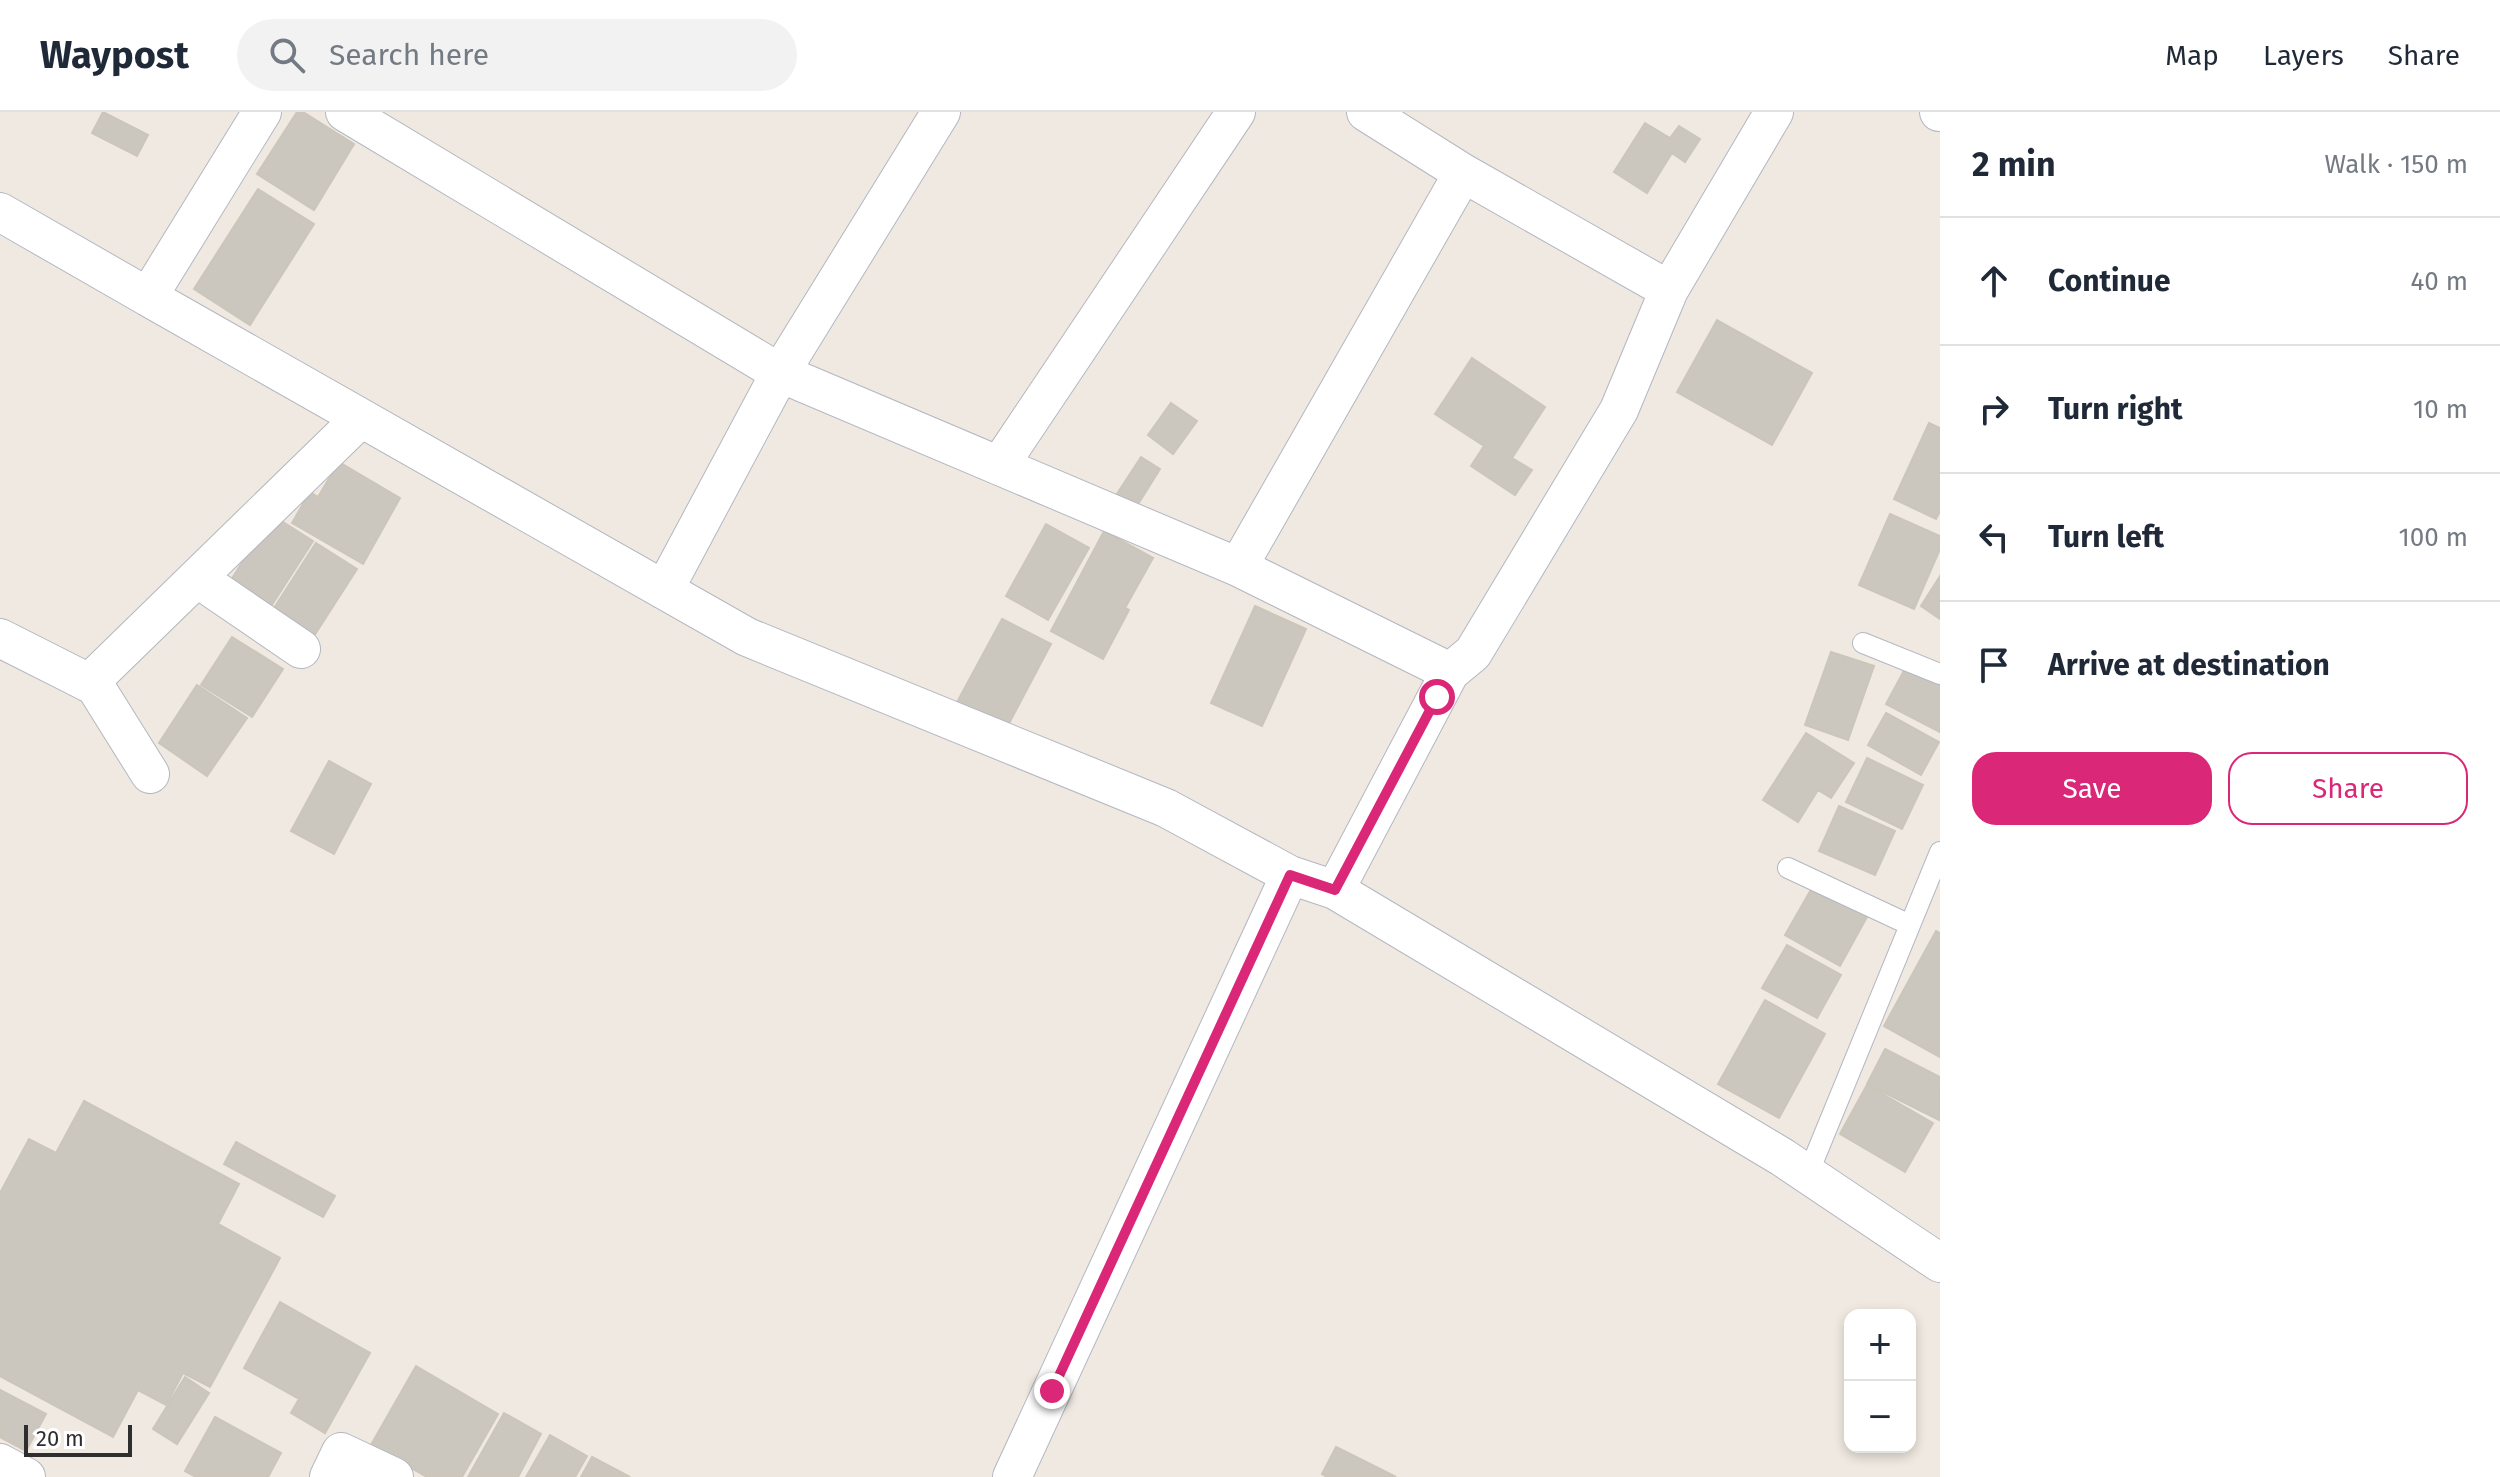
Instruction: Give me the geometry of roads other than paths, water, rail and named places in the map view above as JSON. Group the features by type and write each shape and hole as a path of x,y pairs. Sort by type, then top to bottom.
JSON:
{"street":[{"path":"148,297 262,112"},
{"path":"345,112 780,373 1238,567 1450,672"},
{"path":"664,590 780,373 941,112"},
{"path":"999,466 1236,112"},
{"path":"1366,112 1463,173 1669,290"},
{"path":"1335,890 1450,672 1473,653 1619,410 1669,290 1774,112"},
{"path":"1238,567 1463,173"},
{"path":"0,212 747,637 1166,808 1290,875 1335,890 1808,1174 1940,1263"},
{"path":"89,683 361,418"},
{"path":"197,578 301,649"},
{"path":"0,638 95,686 150,774"},
{"path":"1012,1477 1290,875"},
{"path":"329,1477 341,1452 394,1477"},
{"path":"0,1463 26,1477"}],"lane":[{"path":"1863,643 1940,674"},
{"path":"1808,1174 1940,852"},
{"path":"1788,868 1910,925"}]}
